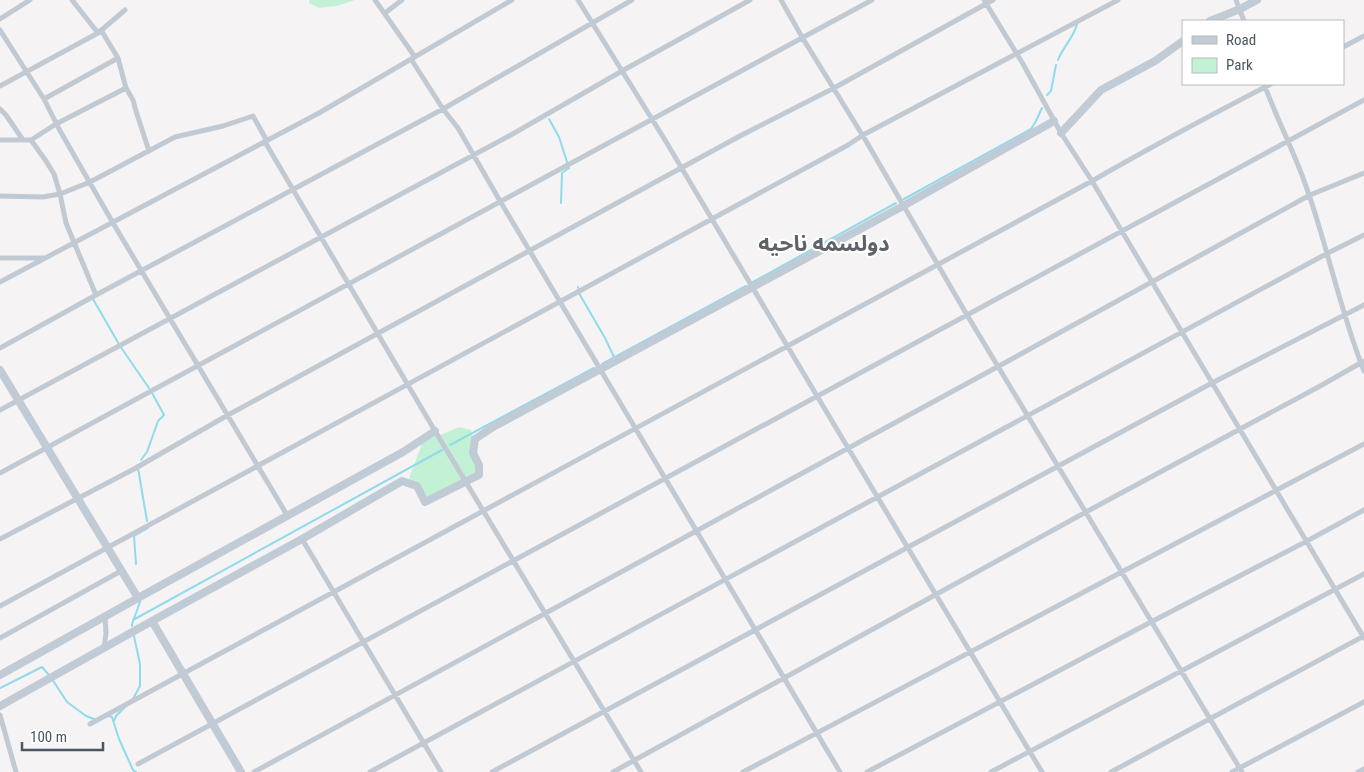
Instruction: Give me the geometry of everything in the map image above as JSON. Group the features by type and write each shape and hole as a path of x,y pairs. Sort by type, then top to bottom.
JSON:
{"street":[{"path":"0,19 30,0"},
{"path":"72,0 100,32 118,58 126,88 133,100 149,151"},
{"path":"375,0 385,13 443,109 458,128 840,772"},
{"path":"385,13 402,0"},
{"path":"0,282 319,113 512,0"},
{"path":"578,0 652,119 1042,772"},
{"path":"0,348 443,109 632,0"},
{"path":"0,410 510,136 750,0"},
{"path":"781,0 967,315 1240,770"},
{"path":"0,473 872,0"},
{"path":"0,539 77,497 134,469 378,333 681,168 834,88 985,2 993,0"},
{"path":"0,606 848,145 862,135 1118,0"},
{"path":"1236,0 1244,20"},
{"path":"1212,20 1257,0"},
{"path":"985,2 1061,133 1092,181 1364,637 1111,772"},
{"path":"0,86 100,32 125,10"},
{"path":"0,30 44,99 56,124 141,271 288,515"},
{"path":"1344,46 1364,36"},
{"path":"1061,133 1101,90 1155,61 1182,42"},
{"path":"44,99 118,58"},
{"path":"90,724 1267,85 1310,195 1326,254 1364,371"},
{"path":"0,140 31,140 56,124 126,88"},
{"path":"138,764 1364,100"},
{"path":"0,109 23,140"},
{"path":"0,196 43,197 60,194 90,182 175,137 223,126 253,116 293,190 435,431 642,772"},
{"path":"0,706 152,620 302,539 402,481 417,486 424,502 467,482 479,475 479,465 473,453 475,439 494,427 903,206 1054,121"},
{"path":"31,140 54,174 66,223 96,295"},
{"path":"254,772 1310,195 1364,172"},
{"path":"370,772 1364,235"},
{"path":"0,258 46,258"},
{"path":"492,772 1212,383 1364,305"},
{"path":"612,772 1362,362"},
{"path":"0,370 138,598"},
{"path":"0,675 403,452 435,431"},
{"path":"743,772 1364,444"},
{"path":"868,772 1364,510"},
{"path":"302,539 441,772"},
{"path":"0,638 122,571"},
{"path":"991,772 1364,574"},
{"path":"104,648 106,633 105,616"},
{"path":"152,620 241,772"},
{"path":"1232,772 1240,770 1364,702"},
{"path":"0,715 16,772"},
{"path":"1358,772 1364,769"}],"green space":[{"path":"309,0 355,0 336,6 319,8 309,3"},
{"path":"459,427 471,430 476,474 425,498 409,478 424,439"}],"waterway":[{"path":"1058,60 1077,24"},
{"path":"1047,95 1051,91 1056,65"},
{"path":"904,199 1031,129 1042,108"},
{"path":"549,119 559,137 569,168 562,173 561,203"},
{"path":"753,282 896,203"},
{"path":"602,364 746,286"},
{"path":"578,287 580,295 614,357"},
{"path":"93,299 120,346 151,391 164,415 158,421 147,452 141,460"},
{"path":"450,445 594,368"},
{"path":"133,620 442,450"},
{"path":"138,468 147,521"},
{"path":"136,564 134,536 148,528"},
{"path":"132,626 140,602"},
{"path":"133,699 140,686 140,664 134,636"},
{"path":"0,688 42,667 49,675"},
{"path":"52,679 67,702 86,716 94,719"},
{"path":"114,721 116,716 125,707"},
{"path":"108,716 112,717 119,739 133,770 136,772"}],"district":[{"name":"دولسمه ناحیه","path":"824,243"}]}
